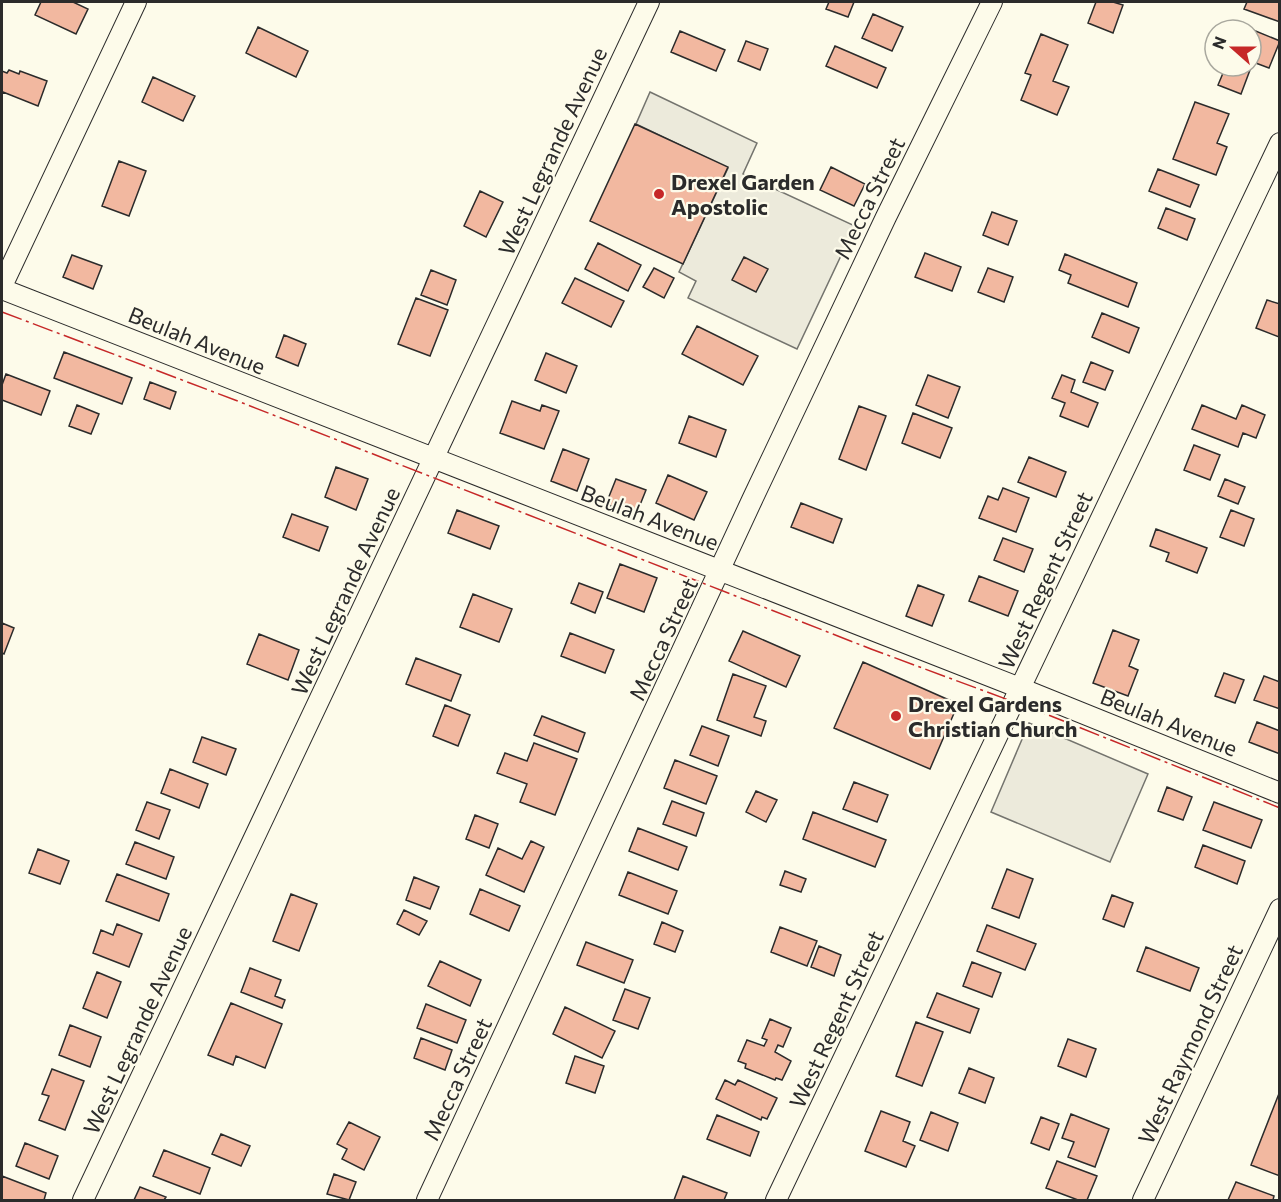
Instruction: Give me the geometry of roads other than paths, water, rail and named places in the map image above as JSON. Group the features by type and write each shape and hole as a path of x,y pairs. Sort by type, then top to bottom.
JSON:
{"street":[{"path":"2,287 136,2"},
{"name":"West Legrande Avenue","path":"83,1200 649,2"},
{"name":"Mecca Street","path":"427,1200 876,237 992,2"},
{"name":"West Regent Street","path":"776,1200 1280,143"},
{"name":"Beulah Avenue","path":"2,287 1020,688 1280,793"},
{"name":"West Raymond Street","path":"1143,1200 1280,909"}],"place":[{"name":"Drexel Garden Apostolic","path":"659,194"},
{"name":"Drexel Gardens Christian Church","path":"896,716"}]}
